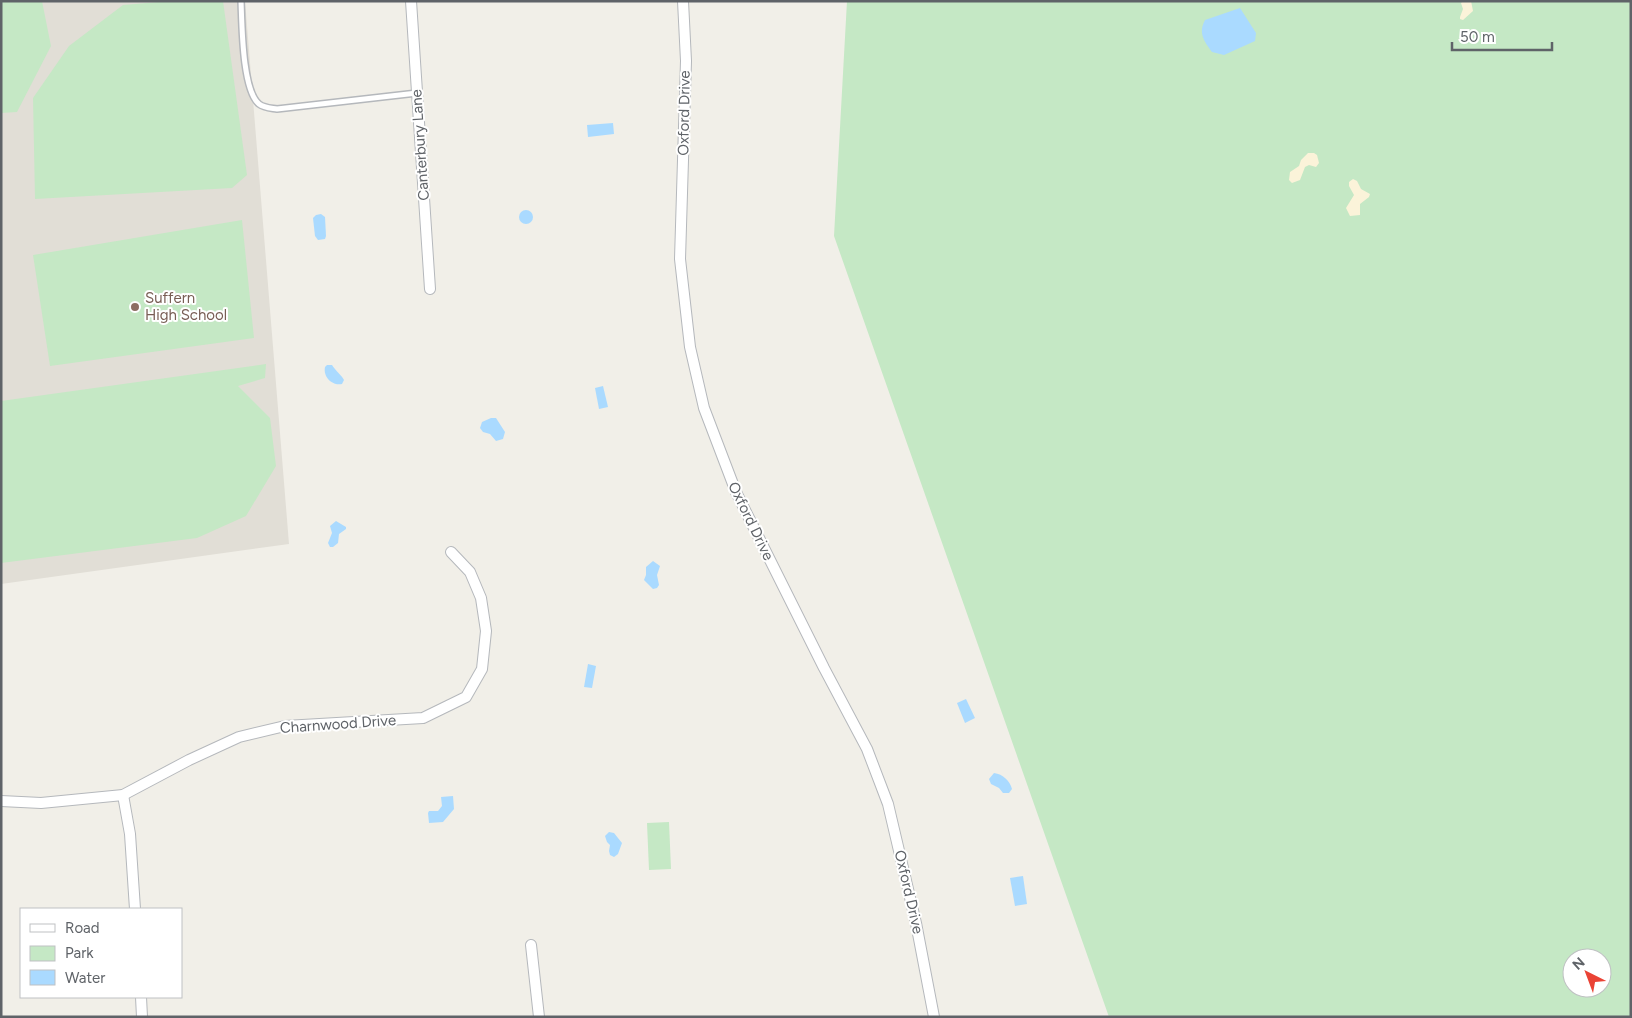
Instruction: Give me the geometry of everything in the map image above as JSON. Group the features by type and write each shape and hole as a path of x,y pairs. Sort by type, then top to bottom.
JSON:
{"street":[{"name":"Canterbury Lane","path":"411,1 430,289"},
{"name":"Oxford Drive","path":"682,1 686,61 680,259 690,347 704,408 736,492 824,668 867,749 888,804 916,923 934,1017"},
{"name":"Charnwood Drive","path":"1,801 41,803 123,794 239,737 285,726 422,718 466,697 482,669 486,631 481,598 470,572 451,552"},
{"path":"123,794 130,834 135,908"},
{"path":"532,945 539,1017"},
{"path":"141,998 142,1017"}],"lane":[{"path":"241,1 245,66 250,89 259,104 277,109 417,93"}],"shaded area":[{"name":"Suffern High School","path":"1,1 245,1 289,544 1,584"}],"green space":[{"path":"1,1 42,1 51,46 17,112 1,113"},
{"path":"170,1 223,1 247,175 232,188 35,199 33,98 69,46 123,5"},
{"path":"847,1 1631,1 1631,1017 1109,1017 834,236"},
{"path":"242,220 254,338 50,366 33,255"},
{"path":"266,364 265,378 238,386 270,418 276,466 246,516 197,538 1,563 1,401"},
{"path":"669,822 671,869 649,870 647,823"}],"sand":[{"path":"1463,1 1471,1 1473,11 1463,20 1460,17 1463,9 1461,3"},
{"path":"1308,153 1317,155 1319,163 1316,167 1309,165 1305,167 1300,180 1292,183 1289,180 1290,172 1299,166 1301,160"},
{"path":"1353,179 1357,181 1361,189 1370,194 1360,204 1360,215 1350,216 1346,208 1354,195 1349,186 1349,182"}],"water":[{"path":"1240,8 1256,33 1255,41 1224,55 1212,52 1202,33 1205,20"},
{"path":"613,123 614,134 588,137 587,125"},
{"path":"523,210 529,210 533,217 529,224 523,224 519,220 519,214"},
{"path":"321,214 325,217 326,236 325,239 318,240 315,236 313,218"},
{"path":"332,365 342,377 344,380 342,384 335,384 329,380 325,374 325,367"},
{"path":"603,386 608,407 599,409 595,388"},
{"path":"496,418 505,432 503,439 496,441 490,434 483,432 480,428 482,422"},
{"path":"336,521 346,527 346,529 339,534 338,543 330,547 328,543 332,533 330,526"},
{"path":"653,561 660,566 657,575 659,585 653,589 644,580 646,567"},
{"path":"588,664 596,666 592,688 584,687"},
{"path":"966,699 975,718 965,723 957,703"},
{"path":"994,773 1003,776 1008,781 1012,789 1009,793 1003,793 999,788 991,784 989,779"},
{"path":"453,796 454,809 443,822 429,823 428,813 429,811 438,811 442,806 441,797"},
{"path":"609,832 614,833 622,843 618,854 614,857 610,855 610,845 605,836"},
{"path":"1023,876 1027,904 1015,906 1010,878"}],"place":[{"name":"Suffern High School","path":"135,307"}]}
